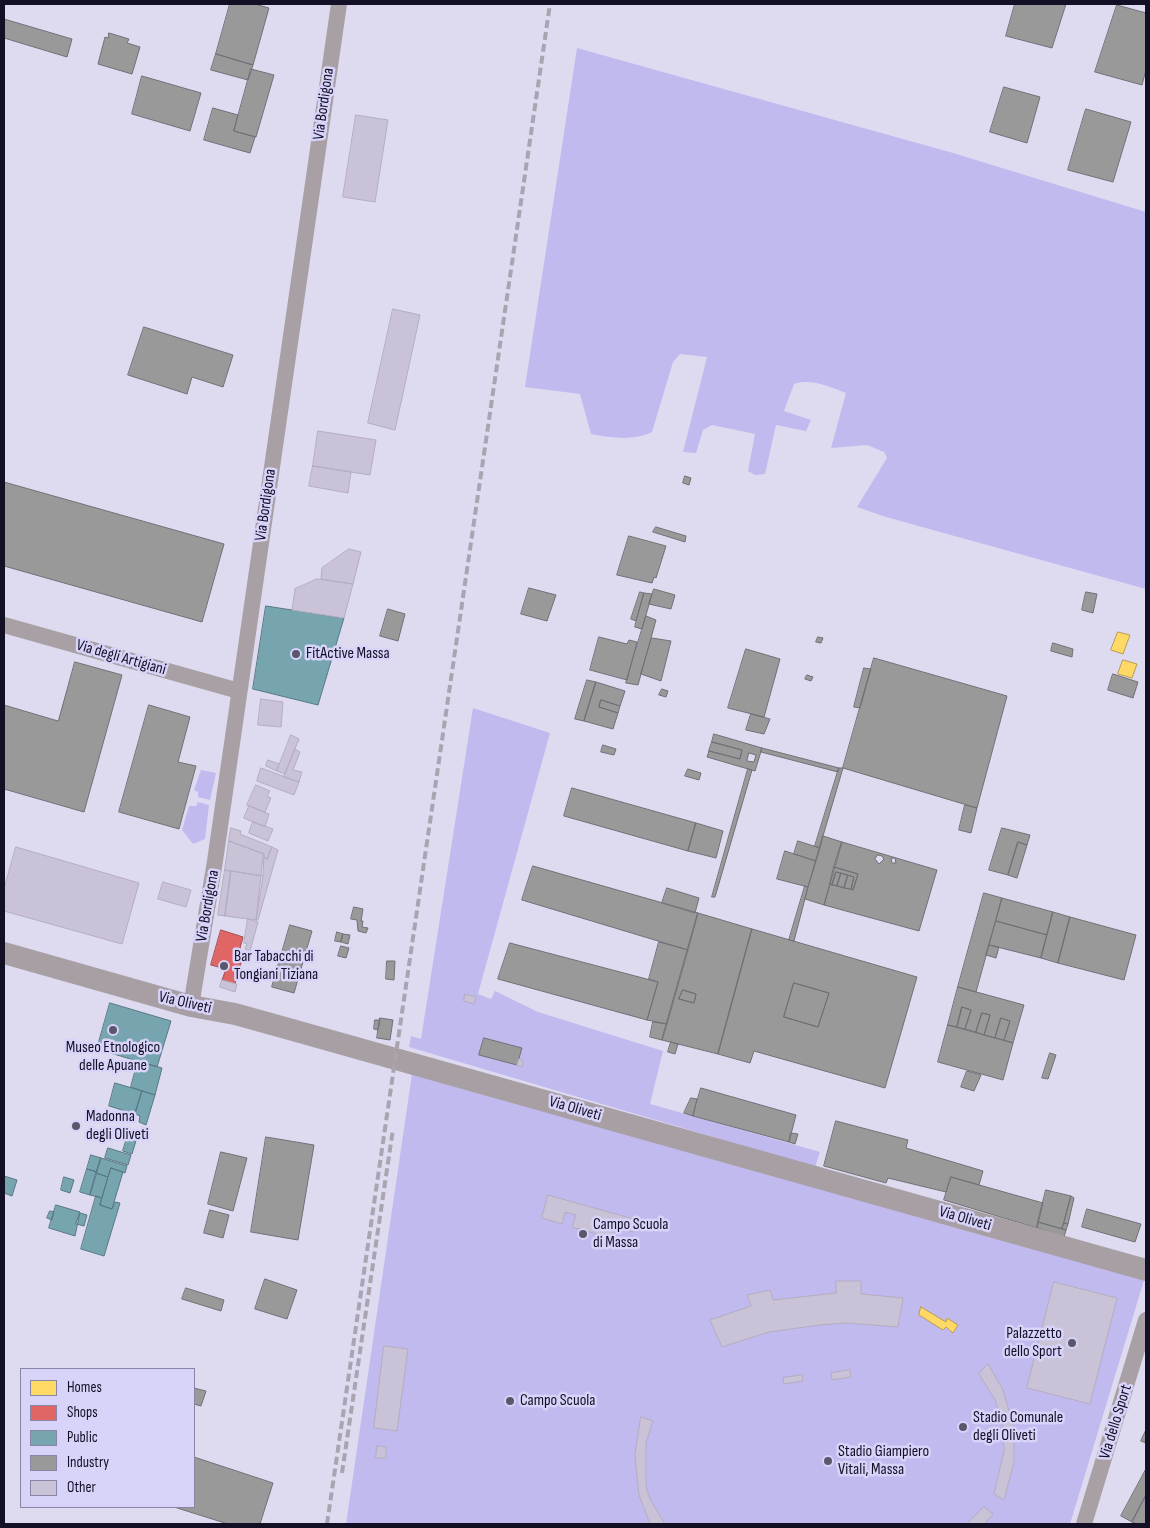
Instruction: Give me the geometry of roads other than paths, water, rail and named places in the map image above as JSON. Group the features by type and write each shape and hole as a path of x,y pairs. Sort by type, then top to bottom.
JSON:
{"main road":[{"name":"Via Oliveti","path":"4,952 191,1006 235,1014 289,1029 1146,1270"}],"street":[{"name":"Via Bordigona","path":"191,1006 215,860 339,4"},
{"name":"Via degli Artigiani","path":"4,625 239,691"},
{"name":"Via dello Sport","path":"1084,1524 1146,1320"}],"railway":[{"path":"327,1524 550,4"},
{"path":"342,1473 393,1129"}],"place":[{"name":"FitActive Massa","path":"296,654"},
{"name":"Bar Tabacchi di Tongiani Tiziana","path":"224,966"},
{"name":"Museo Etnologico delle Apuane","path":"113,1030"},
{"name":"Madonna degli Oliveti","path":"76,1126"},
{"name":"Campo Scuola di Massa","path":"583,1234"},
{"name":"Palazzetto dello Sport","path":"1072,1343"},
{"name":"Campo Scuola","path":"510,1401"},
{"name":"Stadio Comunale degli Oliveti","path":"963,1427"},
{"name":"Stadio Giampiero Vitali, Massa","path":"828,1461"}]}
